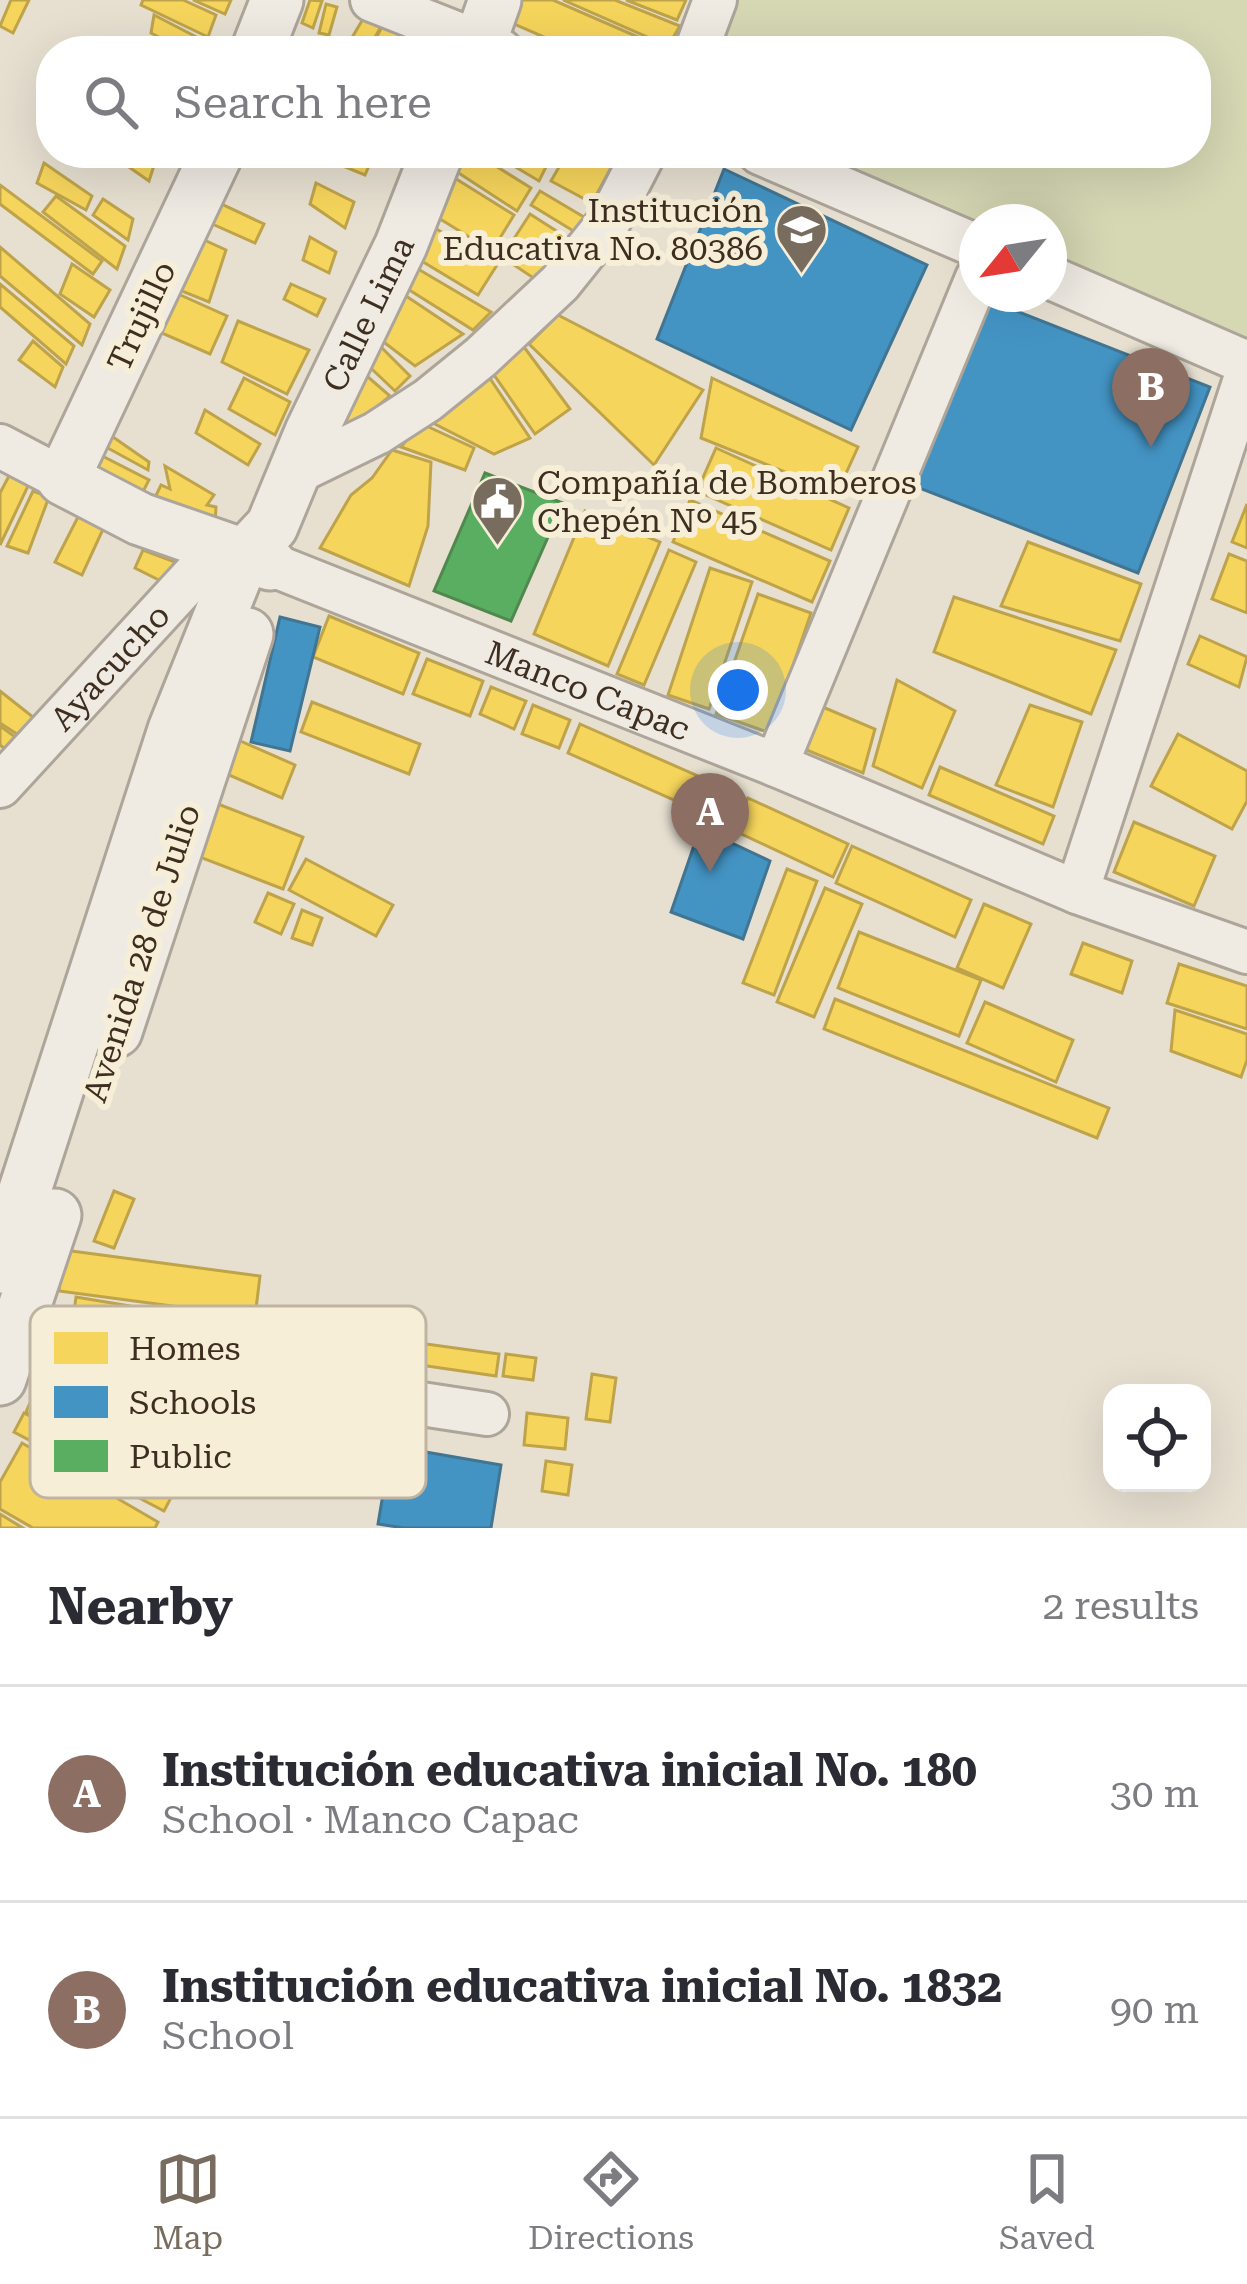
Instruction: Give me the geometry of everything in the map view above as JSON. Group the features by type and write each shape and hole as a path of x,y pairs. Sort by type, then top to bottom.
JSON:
{"street":[{"path":"263,36 277,0"},
{"path":"372,0 488,36"},
{"path":"702,36 715,0"},
{"name":"Trujillo","path":"63,479 210,168"},
{"name":"Calle Lima","path":"295,473 431,168"},
{"path":"295,473 394,422 481,357 560,283 608,223 636,168"},
{"path":"795,168 959,238"},
{"path":"1067,286 1247,363"},
{"path":"776,765 963,312"},
{"path":"1077,892 1247,373"},
{"name":"Manco Capac","path":"0,446 140,519 251,548 1077,892 1247,952"},
{"name":"Avenida 28 de Julio","path":"6,1360 174,730 251,548 295,473"},
{"name":"Ayacucho","path":"0,786 251,548"},
{"name":"Avenida 28 de Julio","path":"0,1268 73,1107"},
{"path":"426,1407 487,1414"}],"green space":[{"path":"715,0 1247,0 1247,363 1067,285 1067,204 959,204 959,238 795,168 1211,168 1211,36 702,36"}],"building: Homes":[{"path":"11,0 29,0 13,33 0,26"},
{"path":"143,0 183,0 216,15 206,36 141,5"},
{"path":"193,0 231,0 225,14"},
{"path":"310,0 322,1 313,28 302,23"},
{"path":"477,0 553,0 636,36 542,36 475,7"},
{"path":"563,0 615,0 680,26 674,36 645,36"},
{"path":"626,0 686,0 677,20"},
{"path":"326,4 337,7 329,35 319,33"},
{"path":"154,15 194,36 157,36 151,33"},
{"path":"363,19 382,25 376,36 353,36"},
{"path":"383,25 401,36 377,36"},
{"path":"42,168 51,168 92,196 86,210 37,183"},
{"path":"130,168 153,168 149,181"},
{"path":"425,168 439,168 514,215 492,251 406,198"},
{"path":"451,168 499,168 531,188 517,211"},
{"path":"517,168 546,168 539,181"},
{"path":"558,168 611,168 592,203 551,181"},
{"path":"316,183 354,202 345,228 310,204"},
{"path":"0,185 102,261 93,274 0,204"},
{"path":"181,185 264,224 255,243 172,206"},
{"path":"540,191 589,220 580,235 531,205"},
{"path":"56,196 125,246 117,269 43,212"},
{"path":"103,199 133,219 128,240 93,215"},
{"path":"530,214 569,239 541,283 502,257"},
{"path":"413,215 497,265 478,295 395,245"},
{"path":"176,227 226,250 209,302 157,281"},
{"path":"310,237 336,252 329,273 303,260"},
{"path":"0,247 90,324 82,345 0,276"},
{"path":"396,256 491,312 473,330 387,276"},
{"path":"72,264 110,290 94,317 60,294"},
{"path":"382,280 463,334 415,366 364,327"},
{"path":"0,284 74,346 66,364 0,307"},
{"path":"156,284 227,316 210,354 141,324"},
{"path":"291,284 325,299 317,316 284,299"},
{"path":"558,315 703,390 654,465 529,344"},
{"path":"238,321 309,350 287,394 222,362"},
{"path":"373,339 410,376 395,391 358,356"},
{"path":"33,341 63,367 55,387 19,360"},
{"path":"524,347 570,409 535,434 492,372"},
{"path":"353,364 390,396 327,448"},
{"path":"487,374 530,438 494,454 427,420"},
{"path":"244,378 290,402 275,435 229,409"},
{"path":"712,378 858,447 837,493 701,438"},
{"path":"205,410 260,444 248,465 196,433"},
{"path":"420,423 474,448 465,470 401,447"},
{"path":"100,428 149,462 148,470 93,440"},
{"path":"71,440 149,480 136,505 58,465"},
{"path":"716,448 849,508 831,550 697,491"},
{"path":"392,450 431,462 428,526 409,586 320,548 351,495 372,478"},
{"path":"165,466 214,495 207,505 216,507 215,524 149,510 161,485 170,489"},
{"path":"10,474 29,484 0,545 0,493"},
{"path":"33,491 49,497 28,553 7,546"},
{"path":"690,500 830,561 812,602 673,542"},
{"path":"1247,504 1247,548 1232,542"},
{"path":"585,511 660,542 608,666 534,634"},
{"path":"80,513 105,525 82,575 55,562"},
{"path":"1028,542 1141,584 1120,641 1001,606"},
{"path":"143,550 175,562 163,582 135,568"},
{"path":"669,550 696,562 644,685 617,674"},
{"path":"1229,554 1247,561 1247,613 1212,599"},
{"path":"710,568 752,582 709,709 668,695"},
{"path":"758,594 811,613 770,733 716,714"},
{"path":"954,597 1116,650 1091,714 934,652"},
{"path":"329,616 419,653 403,694 313,657"},
{"path":"1200,636 1247,657 1239,687 1188,664"},
{"path":"427,659 483,681 470,716 413,694"},
{"path":"897,680 955,711 922,788 873,766"},
{"path":"491,687 526,701 514,729 480,714"},
{"path":"0,691 38,721 23,738 0,723"},
{"path":"312,702 420,744 409,774 301,732"},
{"path":"533,705 570,720 559,748 522,734"},
{"path":"818,705 875,729 863,773 804,749"},
{"path":"1030,705 1082,722 1053,807 996,785"},
{"path":"580,724 732,791 719,820 568,753"},
{"path":"0,726 22,742 11,754 0,745"},
{"path":"1178,734 1247,771 1247,801 1232,829 1151,786"},
{"path":"236,739 295,765 282,798 222,772"},
{"path":"940,767 1054,816 1043,844 929,795"},
{"path":"748,798 848,844 833,877 733,830"},
{"path":"218,804 303,837 283,889 197,856"},
{"path":"1134,822 1215,856 1194,906 1114,872"},
{"path":"852,846 971,900 955,937 836,883"},
{"path":"306,859 393,905 376,936 289,890"},
{"path":"787,869 817,881 774,995 743,983"},
{"path":"825,888 862,904 814,1017 777,1002"},
{"path":"268,893 294,904 281,934 255,922"},
{"path":"984,904 1031,924 1003,988 957,968"},
{"path":"302,910 322,918 312,945 292,938"},
{"path":"859,932 981,980 959,1036 838,988"},
{"path":"1083,943 1132,961 1122,993 1071,974"},
{"path":"1179,964 1247,986 1247,1029 1167,1003"},
{"path":"835,999 1109,1108 1097,1138 824,1029"},
{"path":"985,1002 1073,1040 1056,1082 967,1043"},
{"path":"1175,1010 1247,1034 1241,1077 1171,1051"},
{"path":"114,1191 134,1199 114,1248 94,1241"},
{"path":"64,1250 260,1276 256,1306 172,1306 59,1291"},
{"path":"76,1297 130,1306 75,1306"},
{"path":"426,1344 499,1354 496,1376 426,1366"},
{"path":"506,1354 536,1358 533,1380 503,1376"},
{"path":"592,1374 616,1378 610,1422 586,1419"},
{"path":"24,1413 30,1416 30,1440 14,1432"},
{"path":"527,1413 568,1418 565,1449 524,1445"},
{"path":"22,1443 30,1448 30,1498 117,1498 158,1522 155,1528 33,1528 0,1509 0,1482"},
{"path":"546,1461 572,1465 568,1495 542,1491"},
{"path":"139,1498 171,1498 164,1511"},
{"path":"0,1514 23,1528 0,1528"}],"building: Schools":[{"path":"724,169 927,265 851,430 657,339"},
{"path":"981,312 1019,312 1210,387 1138,573 914,486"},
{"path":"280,617 320,627 290,751 251,742"},
{"path":"700,828 770,861 743,939 671,912"},
{"path":"426,1452 501,1465 491,1528 378,1524 382,1498 426,1498"}],"building: Public":[{"name":"Compañía de Bomberos Chepén Nº 45","path":"485,473 563,503 511,621 434,591"}],"place":[{"name":"Institución Educativa No. 80386","path":"802,275"},
{"name":"Institución educativa inicial No. 1832","path":"1151,447"},
{"name":"Compañía de Bomberos Chepén Nº 45","path":"498,547"},
{"name":"Institución educativa inicial No. 180","path":"710,872"}]}
